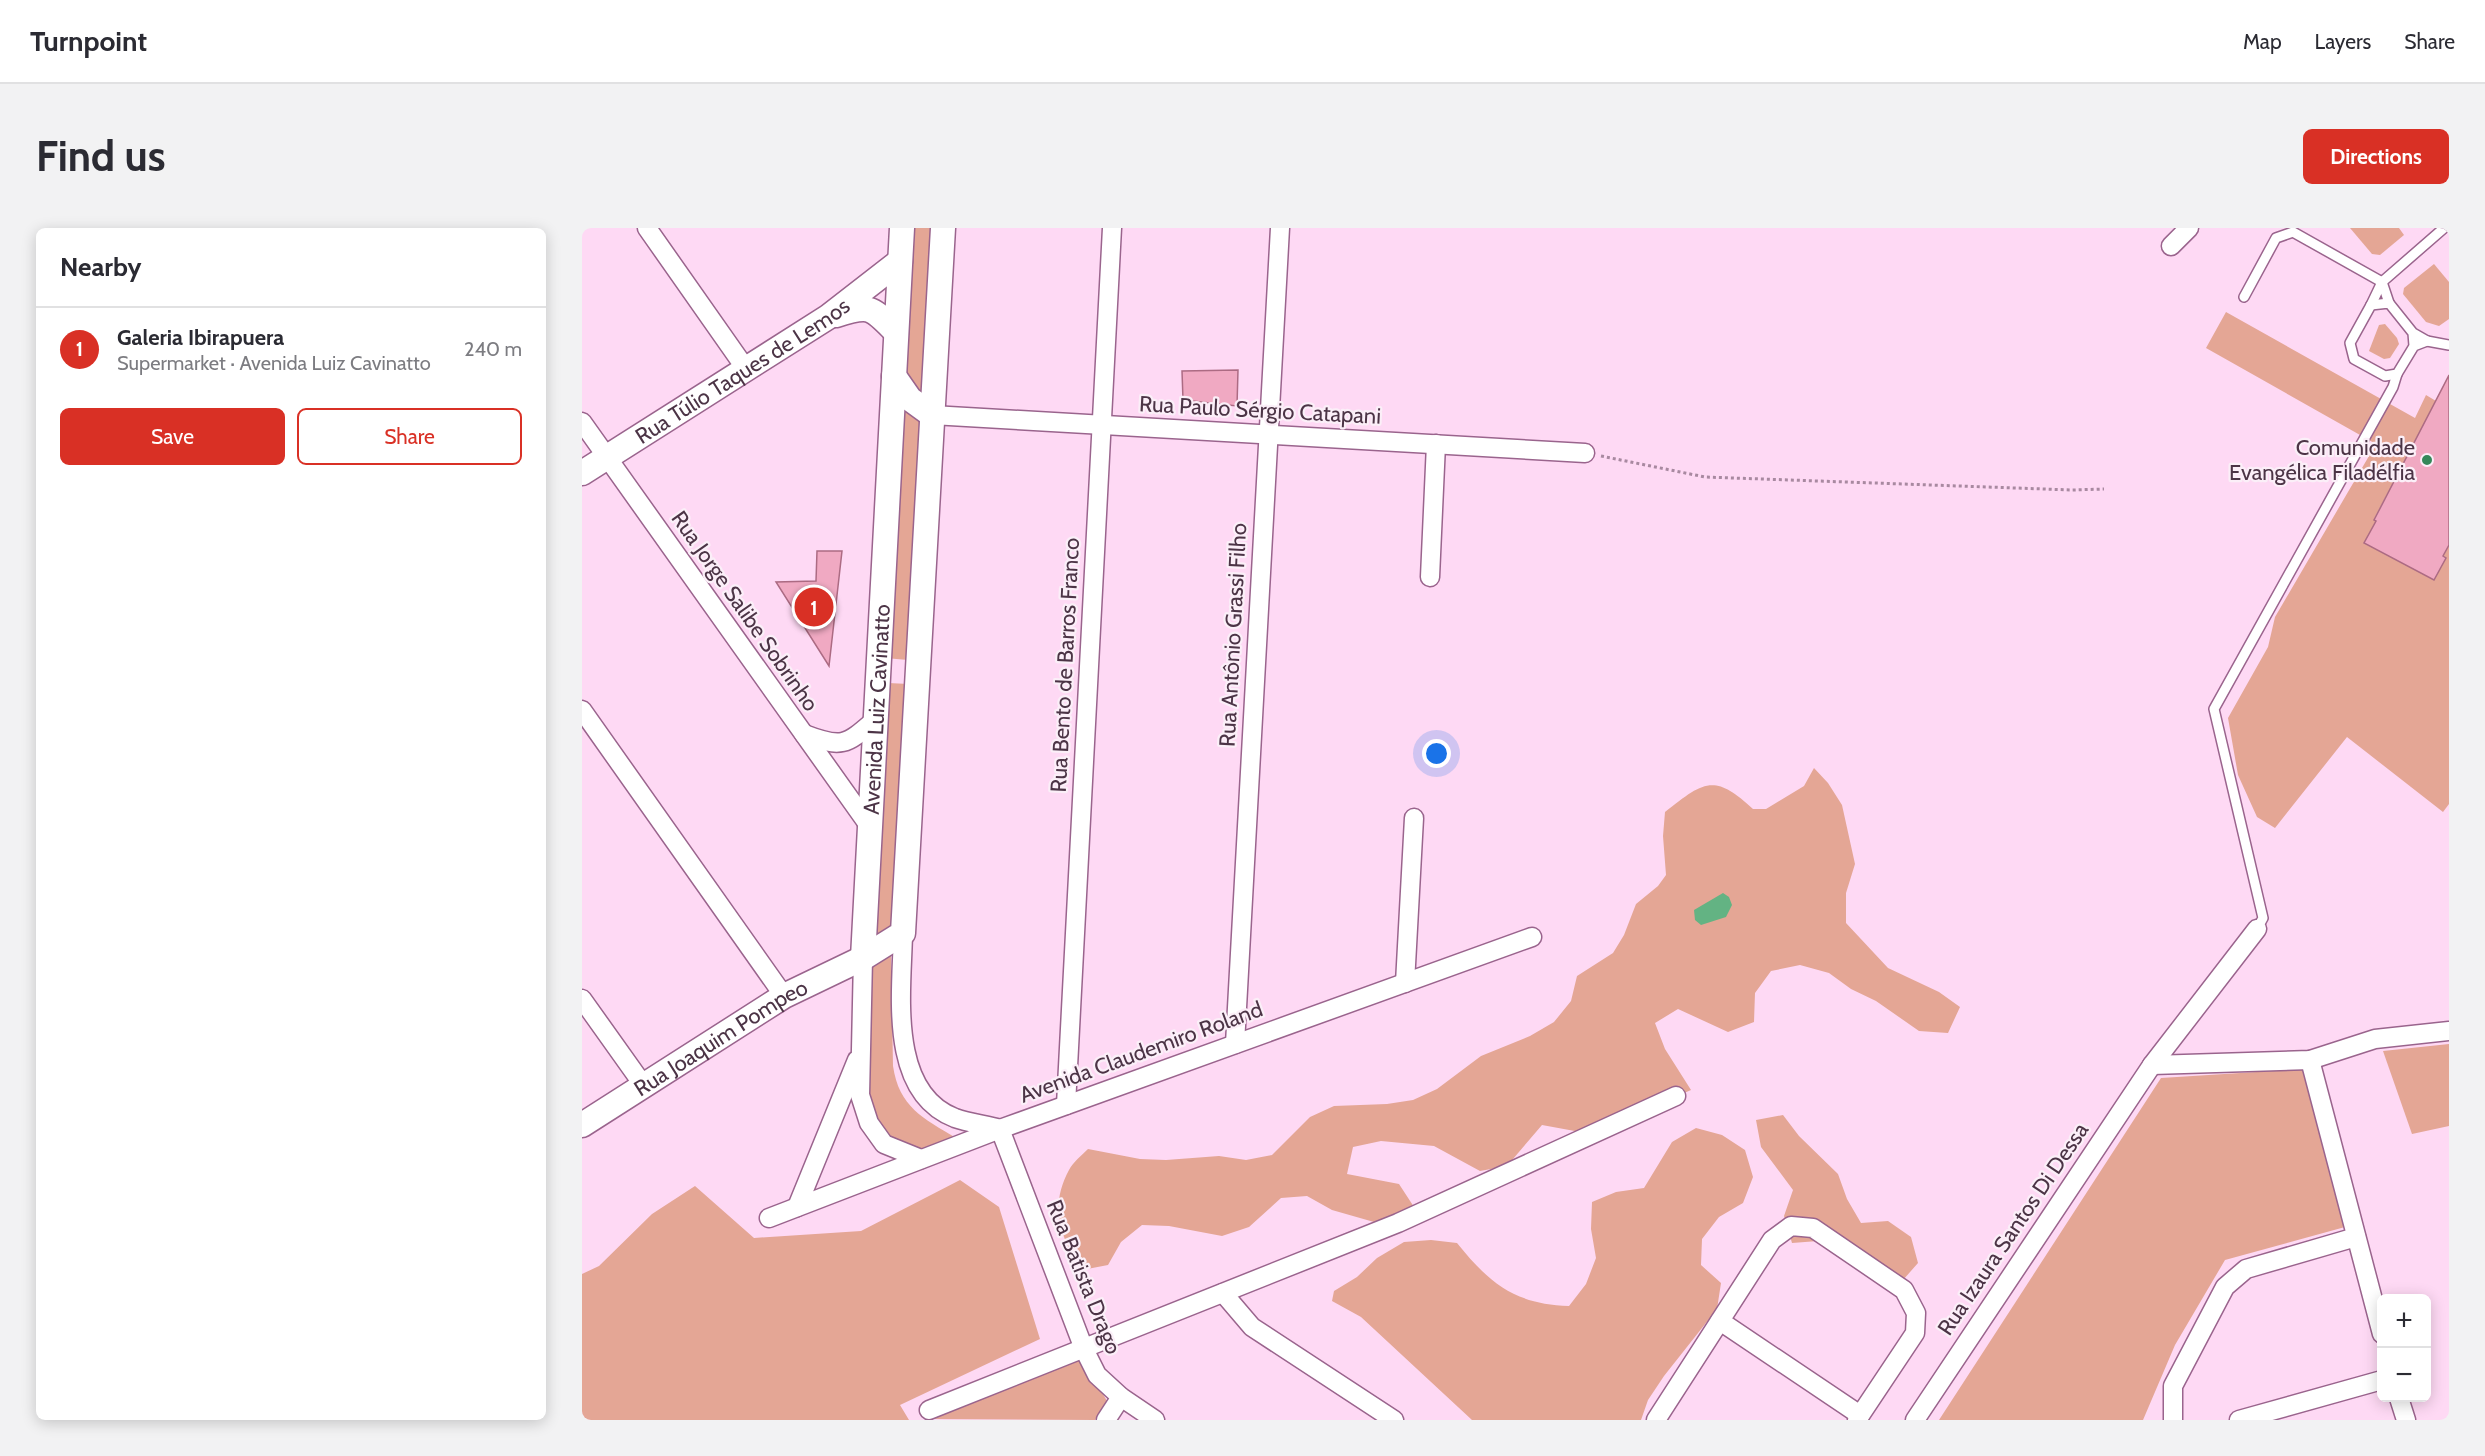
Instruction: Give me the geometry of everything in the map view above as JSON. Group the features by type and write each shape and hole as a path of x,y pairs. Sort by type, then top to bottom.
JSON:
{"street":[{"path":"647,228 746,369"},
{"name":"Avenida Luiz Cavinatto","path":"902,228 863,958 860,1095 869,1123 884,1144 921,1159"},
{"name":"Rua Bento de Barros Franco","path":"1066,1105 1112,228"},
{"name":"Rua Antônio Grassi Filho","path":"1235,1044 1280,228"},
{"path":"2171,246 2189,228"},
{"name":"Avenida Luiz Cavinatto","path":"936,229 932,415 903,933 901,1031 909,1066 928,1101 954,1118 1000,1129"},
{"name":"Rua Túlio Taques de Lemos","path":"582,473 828,317 900,261"},
{"path":"828,317 860,308 875,311 896,332"},
{"path":"894,376 910,399 932,415"},
{"name":"Rua Paulo Sérgio Catapani","path":"932,415 1585,453"},
{"name":"Rua Jorge Salibe Sobrinho","path":"582,422 870,827"},
{"path":"1430,577 1436,444"},
{"path":"878,670 918,673"},
{"path":"582,710 784,996"},
{"path":"804,734 827,743 851,741 876,718"},
{"path":"1406,982 1414,818"},
{"name":"Rua Izaura Santos Di Dessa","path":"1915,1420 2152,1065 2257,929"},
{"name":"Rua Joaquim Pompeo","path":"582,1125 784,996 863,958 903,933"},
{"name":"Avenida Claudemiro Roland","path":"769,1218 1000,1129 1532,937"},
{"path":"582,999 644,1086"},
{"path":"2152,1065 2310,1060 2375,1039 2449,1031"},
{"path":"796,1207 861,1050"},
{"path":"2310,1060 2377,1315"},
{"path":"929,1410 1398,1223 1676,1096"},
{"name":"Rua Batista Drago","path":"1000,1129 1084,1348 1097,1375 1121,1397 1155,1420"},
{"name":"Rua Izaura Santos Di Dessa","path":"1720,1321 1772,1240 1791,1226 1813,1228 1905,1290 1916,1313 1915,1333 1859,1418"},
{"path":"2173,1420 2173,1386 2225,1287 2246,1269 2356,1237"},
{"path":"1223,1293 1252,1327 1394,1420"},
{"path":"1656,1420 1720,1321 1859,1418"},
{"path":"2239,1420 2377,1381"},
{"path":"1106,1420 1121,1397"},
{"path":"2400,1402 2406,1420"}],"lane":[{"path":"2393,387 2385,376 2354,359 2350,343 2382,282 2444,228"},
{"path":"2244,297 2276,238 2293,232 2382,282 2389,303 2414,333 2427,341 2449,345"},
{"path":"2371,305 2389,303"},
{"path":"2257,929 2263,918 2214,709 2393,387 2397,374 2414,346 2414,333"},
{"path":"2414,346 2427,341"},
{"path":"2385,376 2397,374"}],"path":[{"path":"1585,453 1705,477 2072,490 2104,489"}],"shaded area":[{"path":"910,228 931,228 921,395 901,373"},
{"path":"2350,228 2399,228 2404,235 2380,255 2372,254"},
{"path":"2434,264 2449,282 2449,319 2439,326 2426,322 2403,294 2404,288"},
{"path":"2226,312 2415,418 2426,395 2436,401 2374,519 2446,558 2443,556 2449,545 2449,804 2443,812 2347,737 2275,828 2257,817 2238,775 2228,718 2268,647 2275,617 2376,444 2206,348"},
{"path":"2385,324 2397,338 2399,344 2390,358 2384,359 2369,351 2379,325"},
{"path":"900,404 922,422 908,660 885,658"},
{"path":"888,683 909,684 895,929 872,945"},
{"path":"1814,768 1828,783 1842,805 1855,864 1846,893 1846,923 1888,968 1939,992 1960,1007 1948,1033 1919,1031 1876,1001 1851,989 1829,973 1800,965 1771,971 1755,993 1754,1022 1728,1032 1678,1009 1655,1023 1665,1049 1691,1090 1591,1134 1542,1125 1507,1166 1480,1171 1434,1146 1381,1141 1353,1147 1347,1174 1399,1184 1414,1207 1389,1223 1374,1222 1332,1210 1307,1196 1281,1198 1249,1227 1222,1236 1169,1226 1142,1225 1121,1242 1108,1265 1082,1270 1063,1234 1059,1209 1063,1184 1069,1170 1088,1149 1140,1159 1166,1160 1219,1156 1246,1160 1272,1155 1310,1117 1334,1106 1387,1104 1413,1100 1437,1089 1481,1056 1530,1036 1554,1022 1571,1001 1577,976 1613,953 1624,935 1636,904 1658,886 1666,875 1663,836 1665,812 1689,794 1709,785 1728,790 1753,809 1766,809 1804,786"},
{"path":"1723,893 1729,897 1732,905 1726,917 1701,925 1695,920 1694,910"},
{"path":"891,953 893,1066 896,1080 907,1102 914,1110 956,1138 922,1151 887,1138 877,1124 871,1104 867,1031 871,966"},
{"path":"2449,1044 2449,1126 2412,1134 2383,1051"},
{"path":"2304,1069 2345,1227 2225,1260 2175,1345 2143,1420 1939,1420 2161,1078"},
{"path":"1783,1115 1799,1136 1838,1174 1847,1199 1861,1223 1888,1221 1911,1237 1918,1263 1903,1280 1887,1281 1861,1272 1844,1251 1818,1241 1792,1243 1784,1216 1793,1190 1761,1147 1756,1120"},
{"path":"1696,1128 1722,1135 1745,1150 1753,1177 1743,1203 1719,1217 1702,1239 1701,1265 1721,1283 1717,1309 1664,1376 1648,1400 1641,1420 1472,1420 1361,1317 1332,1301 1334,1291 1357,1277 1377,1258 1404,1242 1431,1240 1457,1243 1481,1270 1505,1289 1519,1296 1533,1301 1569,1306 1586,1284 1596,1258 1591,1229 1592,1202 1616,1192 1644,1188 1672,1142"},
{"path":"960,1180 999,1207 1040,1339 900,1405 909,1420 582,1420 582,1274 599,1266 652,1214 695,1186 754,1238 861,1231"},
{"path":"1081,1356 1107,1401 1095,1420 932,1419"}],"building":[{"path":"1238,370 1237,406 1183,400 1182,371"},
{"name":"Comunidade Evangélica Filadélfia","path":"2449,375 2449,545 2443,556 2446,558 2434,580 2364,543"},
{"path":"817,551 842,551 829,666 776,582 816,581"}],"place":[{"name":"Comunidade Evangélica Filadélfia","path":"2427,460"},
{"name":"Galeria Ibirapuera","path":"814,607"}]}
